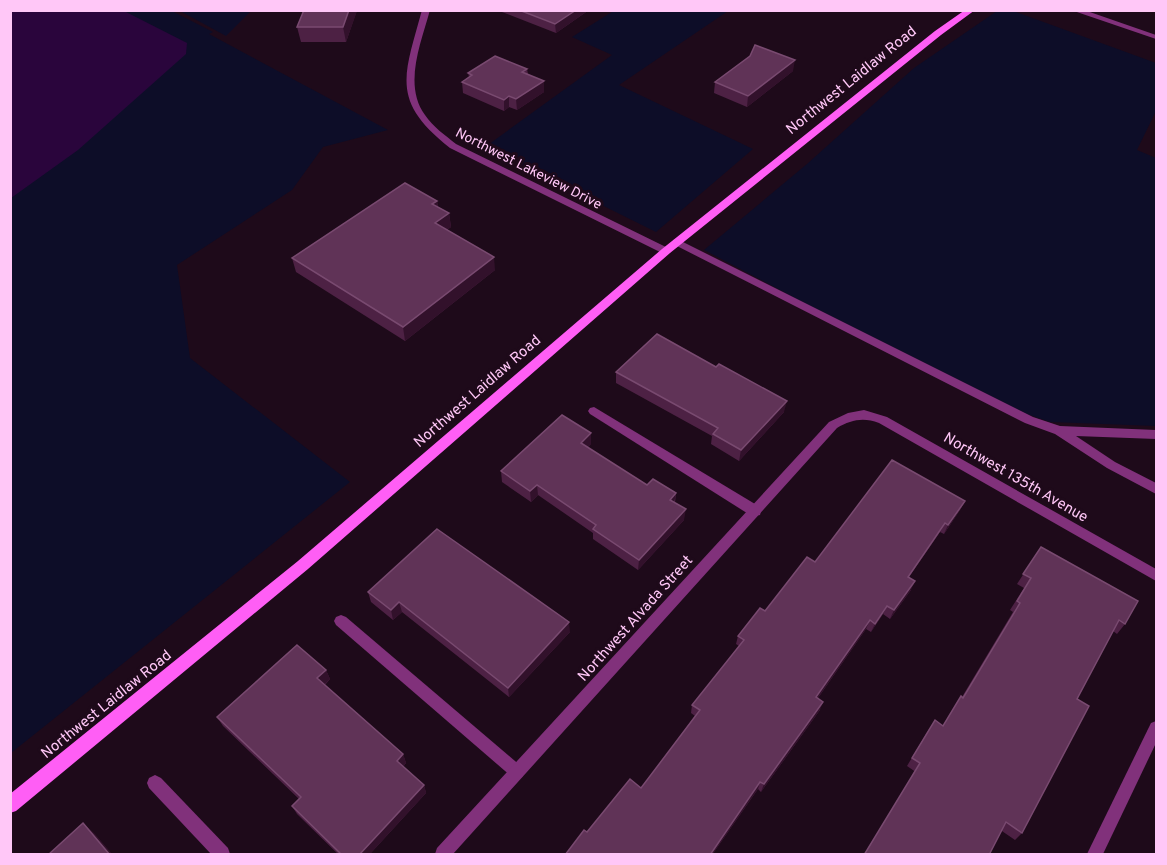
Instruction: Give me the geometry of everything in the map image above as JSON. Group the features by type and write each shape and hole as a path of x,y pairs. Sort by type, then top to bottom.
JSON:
{"main road":[{"name":"Northwest Laidlaw Road","path":"10,805 303,565 666,251 938,33 972,10"}],"street":[{"name":"Northwest Lakeview Drive","path":"426,10 408,77 415,107 438,135 453,146 666,251"},
{"path":"1075,10 1156,38"},
{"path":"677,242 1029,420 1059,431 1111,465 1156,489"},
{"path":"594,411 755,510"},
{"name":"Northwest Alvada Street","path":"443,855 833,425 845,417 858,414"},
{"name":"Northwest 135th Avenue","path":"858,414 871,415 883,420 1156,575"},
{"path":"1059,431 1156,435"},
{"path":"341,621 517,772"},
{"path":"1095,855 1156,728"},
{"path":"155,783 222,855"}],"shaded area":[{"path":"11,10 124,11 187,43 186,54 78,150 11,198"},
{"path":"615,10 728,11 619,85 753,149 656,232 485,147 612,55 572,37"},
{"path":"11,11 172,11 213,32 209,34 388,130 323,147 292,190 177,265 190,358 350,482 11,753"},
{"path":"180,11 251,11 226,36"},
{"path":"997,11 1013,11 1156,63 1156,111 1137,150 1156,158 1156,426 1050,422 1027,414 704,250 807,164 914,68"}],"building":[{"path":"304,10 349,10 343,27 297,27"},
{"path":"519,10 576,10 555,24"},
{"path":"755,45 795,60 748,96 715,82 750,56"},
{"path":"495,56 527,69 522,72 544,81 516,99 509,96 504,100 462,82 472,75 468,73"},
{"path":"405,183 437,201 432,204 449,213 435,223 494,257 403,327 292,258"},
{"path":"657,334 716,367 719,364 787,401 741,450 713,434 718,428 616,372"},
{"path":"562,415 591,433 581,443 647,485 653,479 676,493 670,500 686,509 639,560 593,529 596,525 537,485 530,491 501,471"},
{"path":"892,460 965,501 948,525 945,523 908,577 915,581 894,610 887,606 875,624 870,620 816,697 823,702 764,784 760,782 710,855 565,855 584,830 587,832 630,779 641,788 700,710 692,705 744,640 738,636 760,608 765,611 807,557 815,562"},
{"path":"437,529 569,622 508,688 399,602 391,610 368,592"},
{"path":"1041,547 1138,601 1125,624 1119,620 1077,699 1089,706 1022,833 1006,822 989,855 864,855 920,763 912,758 935,720 943,726 961,696 963,698 1020,603 1017,601 1031,578 1023,574"},
{"path":"297,645 326,670 317,678 403,754 397,761 424,785 359,855 342,855 292,806 301,797 217,717"},
{"path":"83,823 110,855 48,855"}]}
